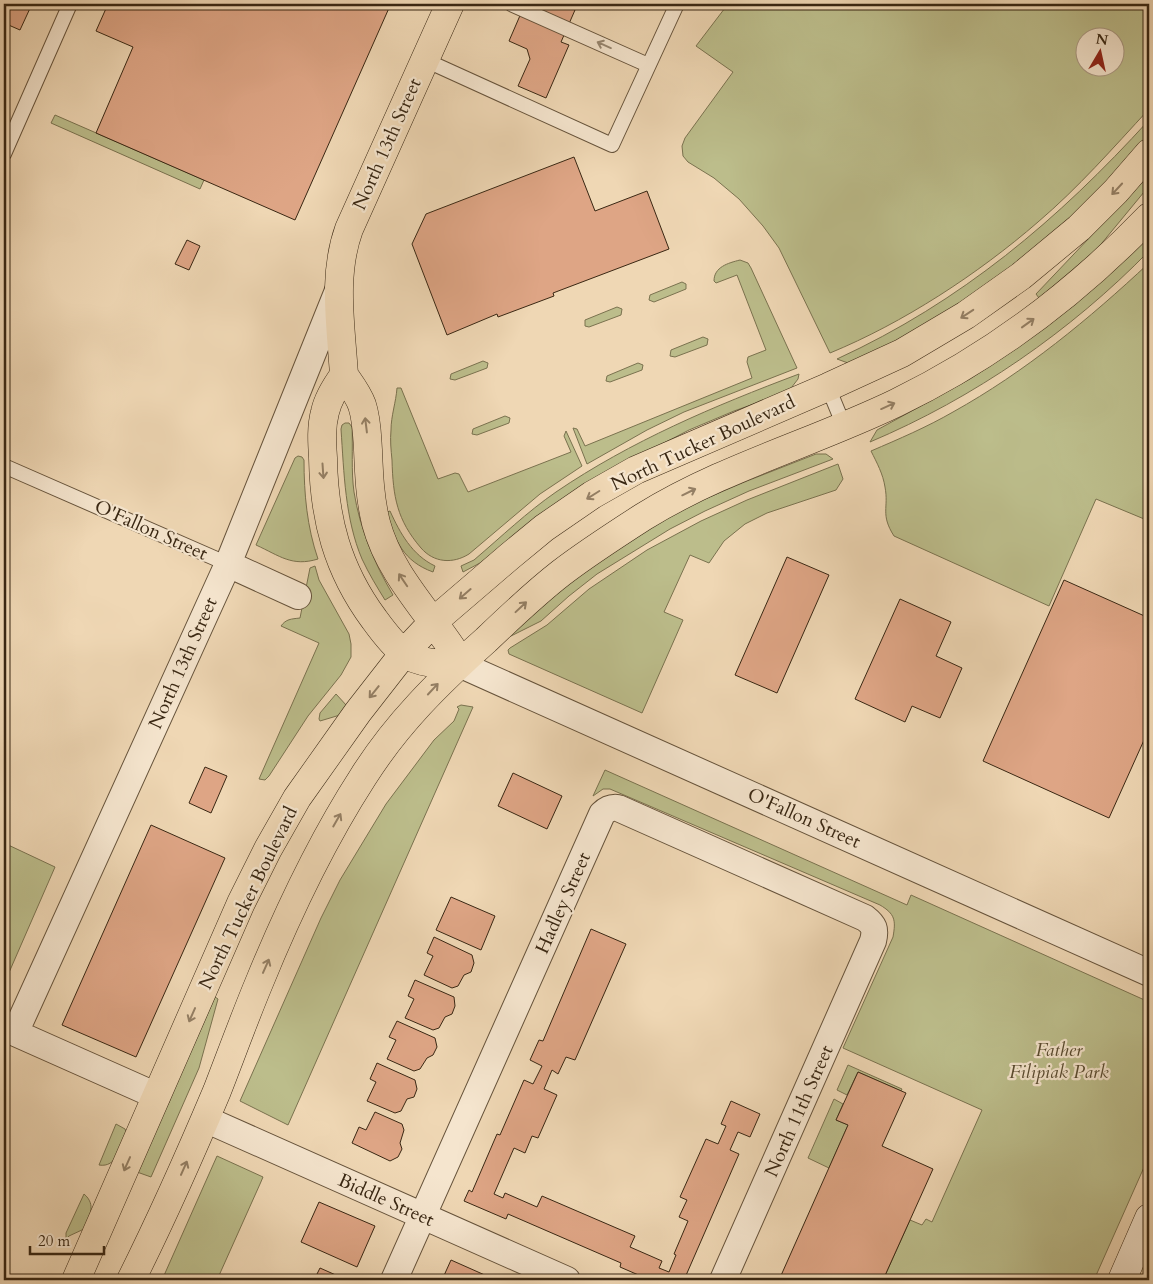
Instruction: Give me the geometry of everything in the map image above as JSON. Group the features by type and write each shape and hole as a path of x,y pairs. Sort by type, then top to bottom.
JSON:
{"main road":[{"name":"North 13th Street","path":"344,375 339,288 341,258 349,229 450,4"},
{"name":"North Tucker Boulevard","path":"76,1280 241,904 268,849 298,798 326,756 404,653 433,622 544,528 592,495 636,470 902,353 966,315 1021,276 1079,228 1116,191 1149,153"},
{"name":"North Tucker Boulevard","path":"131,1280 164,1212 205,1119 276,943 307,877 334,825 364,775 390,738 436,685 564,570 646,515 687,493 745,466 896,403 980,357 1052,306 1092,273 1120,248 1149,217"},
{"path":"344,375 354,388 362,404 366,421 371,497 376,524 394,567 433,622 453,650 459,664 440,664 418,660 404,653 384,633 359,597 343,565 332,536 325,496 322,429 325,410 330,397 344,375"}],"street":[{"name":"North 13th Street","path":"10,1031 228,564 339,288"},
{"name":"O'Fallon Street","path":"228,564 298,596"},
{"name":"O'Fallon Street","path":"459,664 1149,973"},
{"name":"Hadley Street","path":"394,1280 602,814 607,809 618,808 865,918 873,924 876,932 874,940"},
{"name":"North 11th Street","path":"723,1280 874,940"},
{"path":"10,1031 157,1096"},
{"name":"Biddle Street","path":"205,1119 567,1280"},
{"path":"1122,1280 1149,1218"}],"lane":[{"path":"4,154 70,4"},
{"path":"511,4 648,66"},
{"path":"425,60 612,145 677,4"},
{"path":"828,387 844,426"},
{"name":"O'Fallon Street","path":"4,466 228,564"}],"green space":[{"path":"728,4 1149,4 1149,109 1067,195 1015,241 939,296 885,327 830,353 779,248 763,226 739,199 714,178 688,162 683,156 682,146 685,138 733,72 696,46"},
{"path":"55,115 204,180 200,189 51,123"},
{"path":"1149,120 1149,134 1117,170 1049,236 1012,266 973,295 891,343 848,363 837,359 925,312 1005,256 1079,192"},
{"path":"1149,175 1149,186 1097,249 1039,298 1036,294"},
{"path":"1149,235 1149,251 1119,280 1054,335 1019,360 946,405 870,442 877,430 970,379 1014,350 1061,315 1105,278"},
{"path":"740,260 748,263 751,268 797,368 684,412 647,430 587,464 573,428 577,429 585,446 752,378 747,362 748,357 766,350 737,275 716,283 714,281 716,272 719,269 726,264"},
{"path":"1149,263 1149,521 1096,499 1049,606 894,536 887,522 884,482 871,451 913,433 1006,380 1056,344"},
{"path":"682,282 686,284 686,289 654,302 649,300 650,295"},
{"path":"617,307 622,309 621,315 589,327 585,326 585,320"},
{"path":"703,337 708,339 707,345 675,357 670,356 671,350"},
{"path":"483,361 488,363 487,368 455,380 450,379 451,374"},
{"path":"638,363 643,365 642,370 610,382 606,381 607,376"},
{"path":"799,374 798,379 788,392 734,411 689,430 637,457 499,548 480,563 463,572 461,566 474,560 535,508 584,474 674,426"},
{"path":"397,388 401,388 438,479 455,473 459,474 468,492 571,452 564,436 566,431 582,466 540,494 469,554 450,560 432,557 421,548 406,528 395,497 391,438"},
{"path":"505,416 510,418 509,423 477,435 472,434 473,429"},
{"path":"345,423 349,423 352,427 353,484 360,519 374,558 393,595 385,600 362,559 352,528 346,496 343,462 341,429"},
{"path":"816,454 826,454 833,459 749,491 670,529 597,574 541,621 505,639 564,585 653,525 700,501"},
{"path":"298,456 304,460 307,510 311,535 318,559 301,562 286,559 256,545 295,458"},
{"path":"838,464 843,479 836,490 767,513 745,524 724,541 709,563 690,555 664,612 683,620 642,713 509,654 508,650 510,648 547,625 589,589 647,550 701,521 747,500"},
{"path":"390,511 413,550 435,566 433,572 414,562 402,549 393,532 387,512"},
{"path":"315,566 319,580 349,634 351,657 341,675 308,716 269,776 265,780 259,779 319,643 281,626 291,619 300,618 310,568"},
{"path":"336,694 347,706 340,715 320,721 320,713"},
{"path":"461,705 473,707 288,1125 240,1101 321,918 340,880 386,804 434,740 454,721 459,709 457,707"},
{"name":"Father Filipiak Park","path":"605,770 907,905 911,895 1149,1002 1149,1156 1094,1280 883,1280 910,1220 922,1225 926,1219 932,1222 982,1110 843,1048 893,937 893,918 889,911 880,905 610,789 603,789 593,796"},
{"path":"4,843 55,867 4,984"},
{"path":"215,997 218,999 199,1068 151,1177 137,1172"},
{"path":"848,1065 902,1089 901,1091 858,1072 847,1095 837,1090"},
{"path":"834,1099 843,1104 836,1120 848,1125 829,1168 808,1158"},
{"path":"116,1124 125,1129 127,1133 120,1150 110,1163 99,1165"},
{"path":"217,1156 263,1177 260,1184 217,1280 162,1280"},
{"path":"84,1194 88,1198 91,1207 88,1220 84,1229 66,1239 66,1233"}],"building":[{"path":"4,4 32,4 20,30 4,23"},
{"path":"108,4 379,4 389,8 295,220 96,133 133,47 96,31"},
{"path":"525,4 561,4 575,10 561,42 569,45 546,98 518,86 530,59 527,49 509,41"},
{"path":"574,157 595,211 647,191 669,249 553,293 554,296 498,317 497,314 447,335 412,244 426,214"},
{"path":"187,240 200,246 189,270 175,264"},
{"path":"787,557 829,575 777,693 735,675"},
{"path":"1064,580 1149,618 1149,729 1109,818 983,761"},
{"path":"900,599 951,622 936,656 962,668 940,718 912,706 905,722 855,699"},
{"path":"205,767 227,776 211,813 189,803"},
{"path":"513,773 562,796 547,829 498,806"},
{"path":"151,825 225,858 136,1057 62,1025"},
{"path":"451,897 495,916 481,950 436,930"},
{"path":"591,929 626,944 575,1060 566,1057 558,1074 552,1070 544,1089 557,1095 538,1138 532,1136 525,1153 514,1148 494,1194 503,1198 505,1193 537,1207 542,1196 635,1236 630,1247 662,1261 659,1268 669,1272 676,1255 674,1254 688,1221 679,1217 687,1200 680,1197 706,1139 718,1144 726,1126 721,1124 731,1101 760,1114 750,1137 738,1132 730,1150 739,1154 684,1280 650,1280 620,1267 621,1263 508,1214 506,1219 464,1201 469,1190 472,1192 497,1134 500,1135 524,1080 533,1084 542,1066 530,1060 539,1040 543,1041"},
{"path":"434,937 472,955 474,963 471,972 464,975 458,986 452,988 424,975 433,956 427,953"},
{"path":"415,980 454,997 455,1006 452,1014 445,1017 439,1028 433,1030 405,1018 414,999 408,996"},
{"path":"397,1021 435,1038 437,1047 433,1055 427,1058 420,1069 414,1071 387,1059 396,1040 389,1037"},
{"path":"377,1063 415,1080 417,1089 414,1097 407,1099 401,1111 395,1113 367,1101 376,1082 370,1079"},
{"path":"858,1072 906,1093 882,1146 933,1169 883,1280 779,1280 848,1125 836,1120"},
{"path":"375,1112 402,1124 404,1130 400,1143 402,1149 398,1157 390,1161 352,1143 359,1127 366,1130"},
{"path":"319,1202 375,1226 357,1267 301,1242"},
{"path":"451,1260 496,1280 442,1280"},
{"path":"320,1268 347,1280 314,1280"}]}
